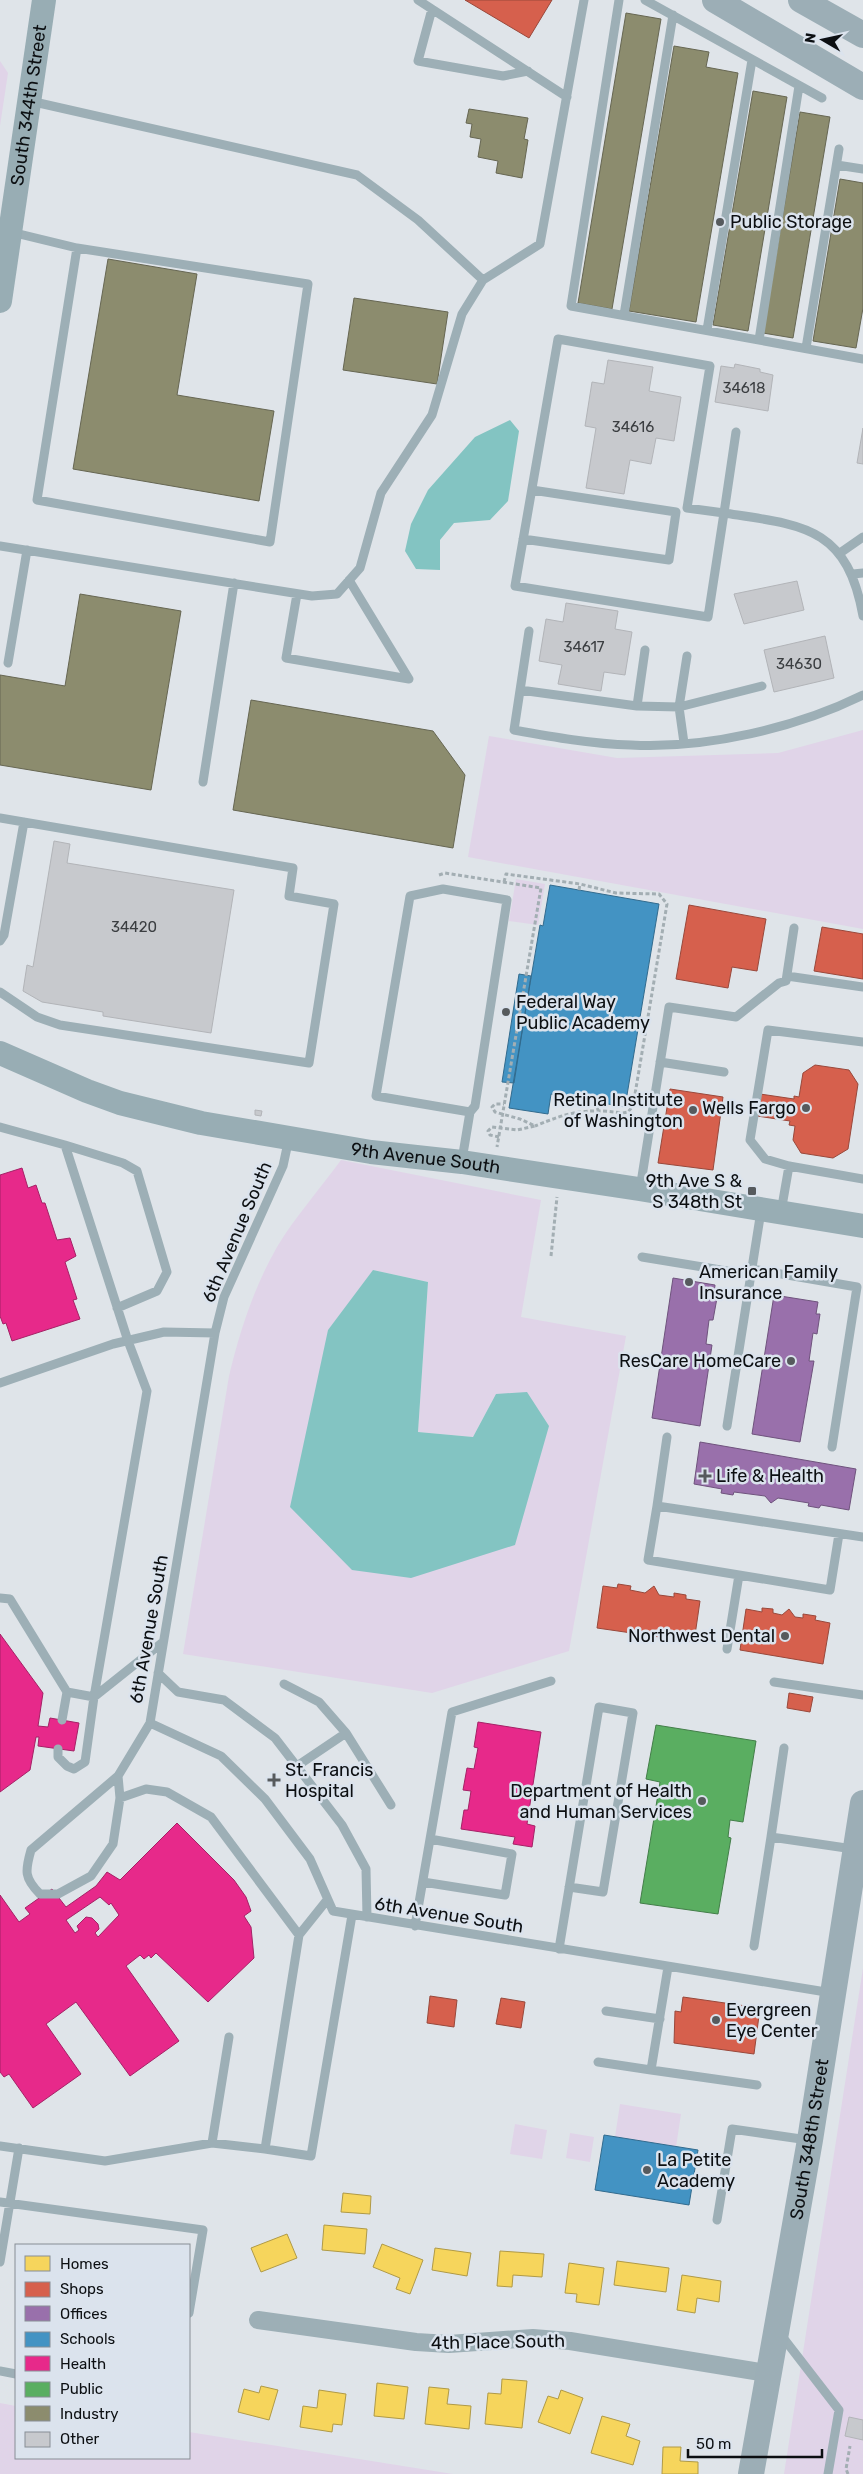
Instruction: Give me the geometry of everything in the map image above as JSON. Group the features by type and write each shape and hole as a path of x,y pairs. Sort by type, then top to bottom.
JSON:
{"main road":[{"path":"714,0 863,87"},
{"path":"801,0 863,35"},
{"name":"South 348th Street","path":"751,2474 767,2373 778,2330 810,2140 863,1803"}],"street":[{"name":"South 344th Street","path":"0,301 44,0"},
{"name":"9th Avenue South","path":"0,1053 48,1075 120,1103 201,1123 410,1158 462,1162 863,1226"},
{"name":"4th Place South","path":"258,2320 416,2342 449,2344 533,2338 570,2341 767,2373"}],"lane":[{"path":"418,0 567,97"},
{"path":"0,546 297,594 312,596 337,594 360,568 381,493 432,414 462,314 483,280 540,244 584,0"},
{"path":"619,0 572,306 863,359"},
{"path":"645,0 822,98"},
{"path":"432,9 418,61 503,76 528,71"},
{"path":"624,315 673,15"},
{"path":"707,330 752,60"},
{"path":"759,340 799,86"},
{"path":"30,101 358,175 418,220 483,280"},
{"path":"806,348 839,149"},
{"path":"836,165 863,170"},
{"path":"10,232 77,248 308,284 270,542 37,500 77,248"},
{"path":"687,508 710,366 558,339 515,586 708,617 736,432"},
{"path":"532,490 676,512 687,508 724,513 768,520 804,529 822,538 840,553 853,574 863,616"},
{"path":"523,539 669,560 676,512"},
{"path":"840,553 863,538"},
{"path":"8,663 28,550"},
{"path":"853,574 863,573"},
{"path":"297,594 286,658 409,679 349,580"},
{"path":"203,782 234,583"},
{"path":"529,631 514,730 588,742 632,746 684,743 736,736 776,727 814,716 863,695"},
{"path":"637,706 645,650"},
{"path":"684,743 679,707 686,656"},
{"path":"520,690 637,706 679,707 762,686"},
{"path":"0,818 293,868 289,896 334,904 309,1063 60,1025 37,1017 0,992"},
{"path":"1,936 24,822"},
{"path":"462,1162 470,1112 475,1106 507,900 442,889 410,896 376,1096 470,1112"},
{"path":"640,1189 669,1007 736,1017 779,983 786,981 794,928"},
{"path":"787,976 863,987"},
{"path":"863,1042 768,1030 750,1140 765,1159 789,1166 863,1178"},
{"path":"660,1062 724,1072"},
{"path":"0,1127 123,1162 137,1171 167,1272 157,1291 117,1308"},
{"name":"6th Avenue South","path":"289,1138 282,1166 224,1297 215,1332 150,1723 221,1756 265,1799 310,1859 333,1911 833,1994"},
{"path":"58,1749 58,1757 67,1766 74,1768 85,1762 94,1697 147,1391 117,1308 65,1145"},
{"path":"727,1426 752,1272 771,1211 789,1166"},
{"path":"642,1257 857,1287 832,1446"},
{"path":"0,1383 128,1341 164,1332 215,1332"},
{"path":"667,1437 648,1560 830,1590 839,1534"},
{"path":"657,1506 863,1537"},
{"path":"727,1649 739,1575"},
{"path":"0,1598 10,1599 67,1692 62,1720"},
{"path":"67,1692 94,1697 163,1642"},
{"path":"158,1673 178,1692 224,1700 275,1738 342,1826 366,1869 367,1917"},
{"path":"415,1926 452,1712 551,1681"},
{"path":"774,1682 863,1695"},
{"path":"284,1684 319,1702 346,1733 391,1805"},
{"path":"559,1949 569,1887 599,1707 633,1713 603,1892 569,1887"},
{"path":"118,1776 120,1798 113,1844 91,1876 58,1894 40,1894 29,1883 26,1868 31,1850 118,1776 150,1723"},
{"path":"296,1766 346,1733"},
{"path":"754,1946 784,1748"},
{"path":"120,1798 146,1790 167,1792 211,1817 299,1935"},
{"path":"771,1837 856,1850"},
{"path":"423,1882 505,1895 512,1854 430,1838"},
{"path":"265,2149 299,1935 327,1900"},
{"path":"0,2146 105,2160 212,2143 311,2156 352,1915"},
{"path":"651,2070 668,1967"},
{"path":"606,2011 660,2019"},
{"path":"212,2143 229,2037"},
{"path":"598,2062 757,2085"},
{"path":"718,2220 732,2129 810,2140"},
{"path":"0,2262 5,2203 19,2148"},
{"path":"5,2203 203,2230 190,2307"},
{"path":"778,2330 839,2410 828,2474"},
{"path":"0,2371 15,2374"}],"path":[{"path":"504,882 506,874 580,884 616,894 659,894 666,904 633,1106 628,1112 623,1113 598,1110 562,1115 535,1126 517,1130 500,1128 503,1114 535,1126"},
{"path":"579,890 580,884"},
{"path":"554,1096 596,1104 598,1110"},
{"path":"551,1256 560,1177"},
{"path":"848,2474 846,2469 850,2446"}],"shaded area":[{"path":"0,61 8,73 0,126"},
{"path":"863,730 863,929 468,857 489,736 617,758 778,753"},
{"path":"516,879 545,884 538,925 509,921"},
{"path":"341,1160 541,1200 521,1317 626,1336 569,1651 432,1693 183,1654 229,1376 243,1326 261,1278 277,1247","holes":["373,1270 428,1282 418,1432 473,1437 496,1394 411,1578"]},
{"path":"863,1968 863,2474 784,2474"},
{"path":"620,2104 681,2114 676,2147 615,2137"},
{"path":"515,2124 547,2130 542,2159 510,2154"},
{"path":"570,2133 594,2137 590,2162 566,2158"},
{"path":"0,2403 15,2406 15,2459 190,2459 190,2432 453,2474 0,2474"}],"water":[{"path":"510,420 519,431 508,501 490,520 454,523 440,540 440,570 416,569 405,551 411,524 428,490 475,437"},
{"path":"373,1270 428,1282 418,1432 473,1437 496,1394 527,1392 549,1426 515,1545 411,1578 352,1570 290,1507 328,1330"}],"building: Homes":[{"path":"343,2193 371,2196 370,2214 341,2212"},
{"path":"324,2225 367,2229 365,2254 322,2250"},
{"path":"287,2234 297,2258 261,2272 251,2248"},
{"path":"382,2244 423,2260 410,2294 396,2289 400,2278 373,2267"},
{"path":"435,2248 471,2253 467,2276 432,2270"},
{"path":"500,2251 544,2254 542,2277 513,2275 512,2287 497,2286"},
{"path":"617,2261 669,2268 666,2292 614,2285"},
{"path":"569,2263 604,2268 599,2305 576,2302 577,2294 565,2293"},
{"path":"682,2275 721,2281 719,2302 697,2298 695,2313 677,2310"},
{"path":"502,2379 527,2381 522,2428 485,2424 488,2393 501,2394"},
{"path":"377,2383 408,2387 404,2419 374,2416"},
{"path":"261,2386 278,2390 269,2420 238,2412 244,2389 259,2393"},
{"path":"429,2387 449,2389 447,2404 471,2406 469,2429 425,2424"},
{"path":"319,2390 346,2394 342,2425 333,2424 332,2432 300,2427 303,2406 317,2408"},
{"path":"561,2390 583,2398 570,2434 538,2422 548,2396 558,2399"},
{"path":"602,2416 630,2424 626,2436 640,2441 633,2465 591,2453"},
{"path":"663,2447 681,2447 680,2461 698,2462 698,2474 662,2474"}],"building: Shops":[{"path":"465,0 552,0 529,38"},
{"path":"689,905 766,919 757,971 732,967 728,988 676,979"},
{"path":"822,927 863,934 863,979 814,971"},
{"name":"Wells Fargo","path":"815,1065 849,1070 858,1084 848,1149 833,1158 801,1153 793,1140 795,1126 789,1125 790,1121 757,1116 760,1094 794,1099 794,1096 799,1097 803,1073"},
{"path":"670,1089 723,1097 713,1170 658,1163"},
{"path":"618,1584 631,1586 630,1590 645,1593 654,1586 659,1595 674,1597 674,1593 686,1595 686,1599 700,1601 694,1642 597,1628 603,1586 617,1588"},
{"name":"Northwest Dental","path":"762,1608 773,1609 773,1613 782,1615 789,1609 795,1617 803,1618 803,1614 816,1616 815,1620 830,1623 823,1664 740,1650 746,1609 762,1612"},
{"path":"789,1693 813,1697 810,1712 787,1708"},
{"path":"430,1996 457,2000 454,2027 427,2023"},
{"name":"Evergreen Eye Center","path":"683,1997 760,2008 754,2054 674,2043 675,2011 681,2012"},
{"path":"501,1998 525,2002 521,2028 496,2024"}],"building: Offices":[{"path":"673,1278 715,1285 714,1297 717,1298 713,1320 709,1320 706,1344 712,1345 700,1426 652,1418"},
{"path":"774,1295 818,1302 816,1314 820,1314 817,1334 813,1333 809,1361 814,1361 800,1442 752,1434"},
{"path":"700,1442 856,1469 849,1510 821,1505 819,1508 808,1506 809,1503 778,1498 771,1503 765,1496 734,1492 733,1495 721,1493 722,1489 694,1484"}],"building: Schools":[{"path":"550,885 659,904 625,1107 551,1094 548,1114 509,1108 540,925 543,926"},
{"path":"519,974 531,976 514,1083 502,1082"},
{"name":"La Petite Academy","path":"604,2135 698,2150 689,2205 595,2190"}],"building: Health":[{"path":"22,1168 28,1188 36,1185 42,1203 45,1203 57,1240 70,1238 76,1256 65,1262 77,1299 73,1300 80,1319 12,1341 6,1323 3,1324 0,1316 0,1175"},
{"path":"0,1634 43,1693 38,1726 48,1727 50,1718 79,1723 74,1751 38,1746 39,1737 36,1737 30,1770 0,1792"},
{"path":"478,1722 541,1732 527,1824 535,1826 532,1847 513,1844 515,1837 461,1829 464,1810 468,1810 471,1791 463,1790 467,1768 474,1769 478,1748 474,1747"},
{"path":"177,1823 234,1880 246,1897 251,1911 244,1916 251,1927 254,1958 208,2002 156,1953 151,1958 149,1955 144,1959 140,1955 126,1966 179,2041 130,2076 76,2002 46,2024 81,2074 33,2108 9,2074 4,2077 0,2072 0,1895 19,1922 30,1914 25,1908 52,1889 66,1907 96,1886 107,1872 120,1880","holes":["100,1897 109,1905 111,1903 119,1915 98,1937 95,1933 99,1929 98,1924 92,1918 86,1917 77,1926 79,1930 75,1933 66,1920"]}],"building: Public":[{"name":"Department of Health and Human Services","path":"656,1725 756,1741 743,1822 730,1820 728,1837 731,1838 718,1914 640,1903 660,1782 646,1779"}],"building: Industry":[{"path":"626,13 661,19 612,309 578,303"},
{"path":"674,46 709,52 706,67 738,73 696,322 629,311"},
{"path":"753,91 787,97 748,331 713,325"},
{"path":"469,109 528,118 524,139 528,140 522,178 496,173 498,161 478,157 481,139 470,137 472,124 466,123"},
{"path":"800,112 830,117 793,338 763,333"},
{"path":"840,179 863,183 863,308 856,348 813,341"},
{"path":"108,259 197,274 177,395 274,411 259,501 73,469"},
{"path":"354,298 448,312 437,384 343,370"},
{"path":"80,594 181,611 151,790 0,765 0,675 65,686"},
{"path":"251,700 433,731 465,775 453,848 233,810"}],"building: Other":[{"path":"608,360 653,367 649,391 681,397 674,441 656,438 651,464 630,460 624,494 586,488 596,428 585,426 592,382 604,384"},
{"path":"735,364 760,369 760,372 773,375 768,411 715,402 721,366 734,368"},
{"path":"863,428 863,464 857,463"},
{"path":"797,581 804,610 744,624 734,594"},
{"path":"566,603 618,611 615,629 632,632 625,675 604,672 601,691 558,684 562,665 539,661 546,619 563,622"},
{"path":"825,636 834,678 774,692 764,650"},
{"path":"54,841 70,844 67,863 234,890 211,1033 103,1016 103,1012 42,1002 23,991 27,965 33,967"},
{"path":"255,1110 262,1111 261,1116 255,1115"},
{"path":"849,2417 863,2420 863,2440 845,2436"}],"place":[{"name":"Public Storage","path":"720,222"},
{"name":"Federal Way Public Academy","path":"506,1012"},
{"name":"Wells Fargo","path":"806,1108"},
{"name":"Retina Institute of Washington","path":"693,1110"},
{"name":"9th Ave S & S 348th St","path":"752,1191"},
{"name":"American Family Insurance","path":"689,1282"},
{"name":"ResCare HomeCare","path":"791,1361"},
{"name":"Life & Health","path":"705,1476"},
{"name":"Northwest Dental","path":"785,1636"},
{"name":"St. Francis Hospital","path":"274,1780"},
{"name":"Department of Health and Human Services","path":"702,1801"},
{"name":"Evergreen Eye Center","path":"716,2020"},
{"name":"La Petite Academy","path":"647,2170"}]}
